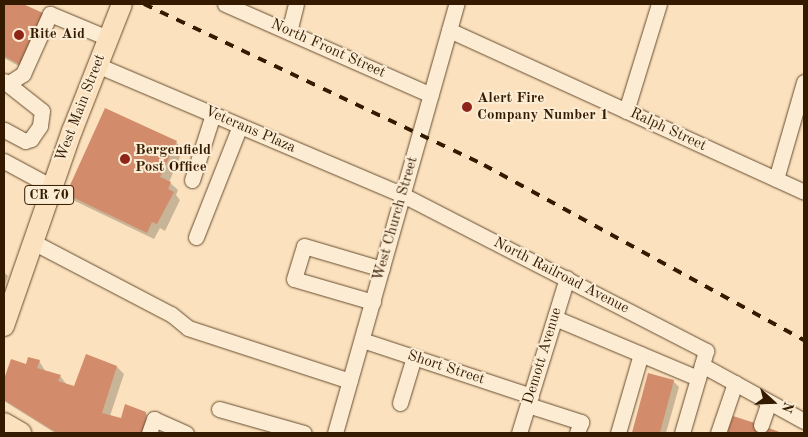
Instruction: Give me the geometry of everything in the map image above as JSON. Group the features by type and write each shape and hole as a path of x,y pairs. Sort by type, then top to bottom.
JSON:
{"main road":[{"name":"West Main Street","path":"4,326 52,187 97,65 122,4"},
{"path":"4,423 21,433"}],"street":[{"name":"North Front Street","path":"225,4 431,95"},
{"path":"289,32 296,4"},
{"name":"West Church Street","path":"335,433 456,4"},
{"path":"626,111 659,4"},
{"path":"4,130 26,141 37,134 42,111 6,82 23,74 50,14 108,38"},
{"name":"Ralph Street","path":"449,30 804,192"},
{"name":"Veterans Plaza","path":"97,65 403,195"},
{"path":"776,179 804,82"},
{"path":"192,180 213,114"},
{"path":"196,237 240,126"},
{"path":"4,161 52,187"},
{"name":"North Railroad Avenue","path":"403,195 706,351 700,372"},
{"path":"33,242 171,314 188,328 350,381"},
{"path":"372,302 294,278 304,246 382,269"},
{"name":"Demott Avenue","path":"519,433 567,278"},
{"path":"555,318 641,354 735,383 804,421"},
{"name":"Short Street","path":"362,340 581,422 577,433"},
{"path":"618,433 641,354"},
{"path":"400,403 414,358"},
{"path":"682,433 700,372"},
{"path":"718,433 735,383"},
{"path":"761,425 769,402"},
{"path":"219,409 304,433"},
{"path":"149,433 154,419 186,433"}],"building":[{"name":"Rite Aid","path":"4,4 23,4 43,13 22,66 4,56"},
{"name":"Bergenfield Post Office","path":"105,108 177,141 160,177 171,182 168,189 174,192 157,224 152,222 147,233 66,194"},
{"path":"86,354 117,366 102,413 121,418 125,404 146,412 144,433 57,433 4,400 4,379 11,359 26,364 28,357 40,360 37,368 61,375 58,381 74,386"},
{"path":"648,373 674,380 660,433 632,433"},
{"path":"733,416 761,425 782,433 727,433"}],"railway":[{"path":"144,4 484,165 804,340"}],"place":[{"name":"Rite Aid","path":"19,35"},
{"name":"Alert Fire Company Number 1","path":"467,107"},
{"name":"Bergenfield Post Office","path":"125,159"}]}
